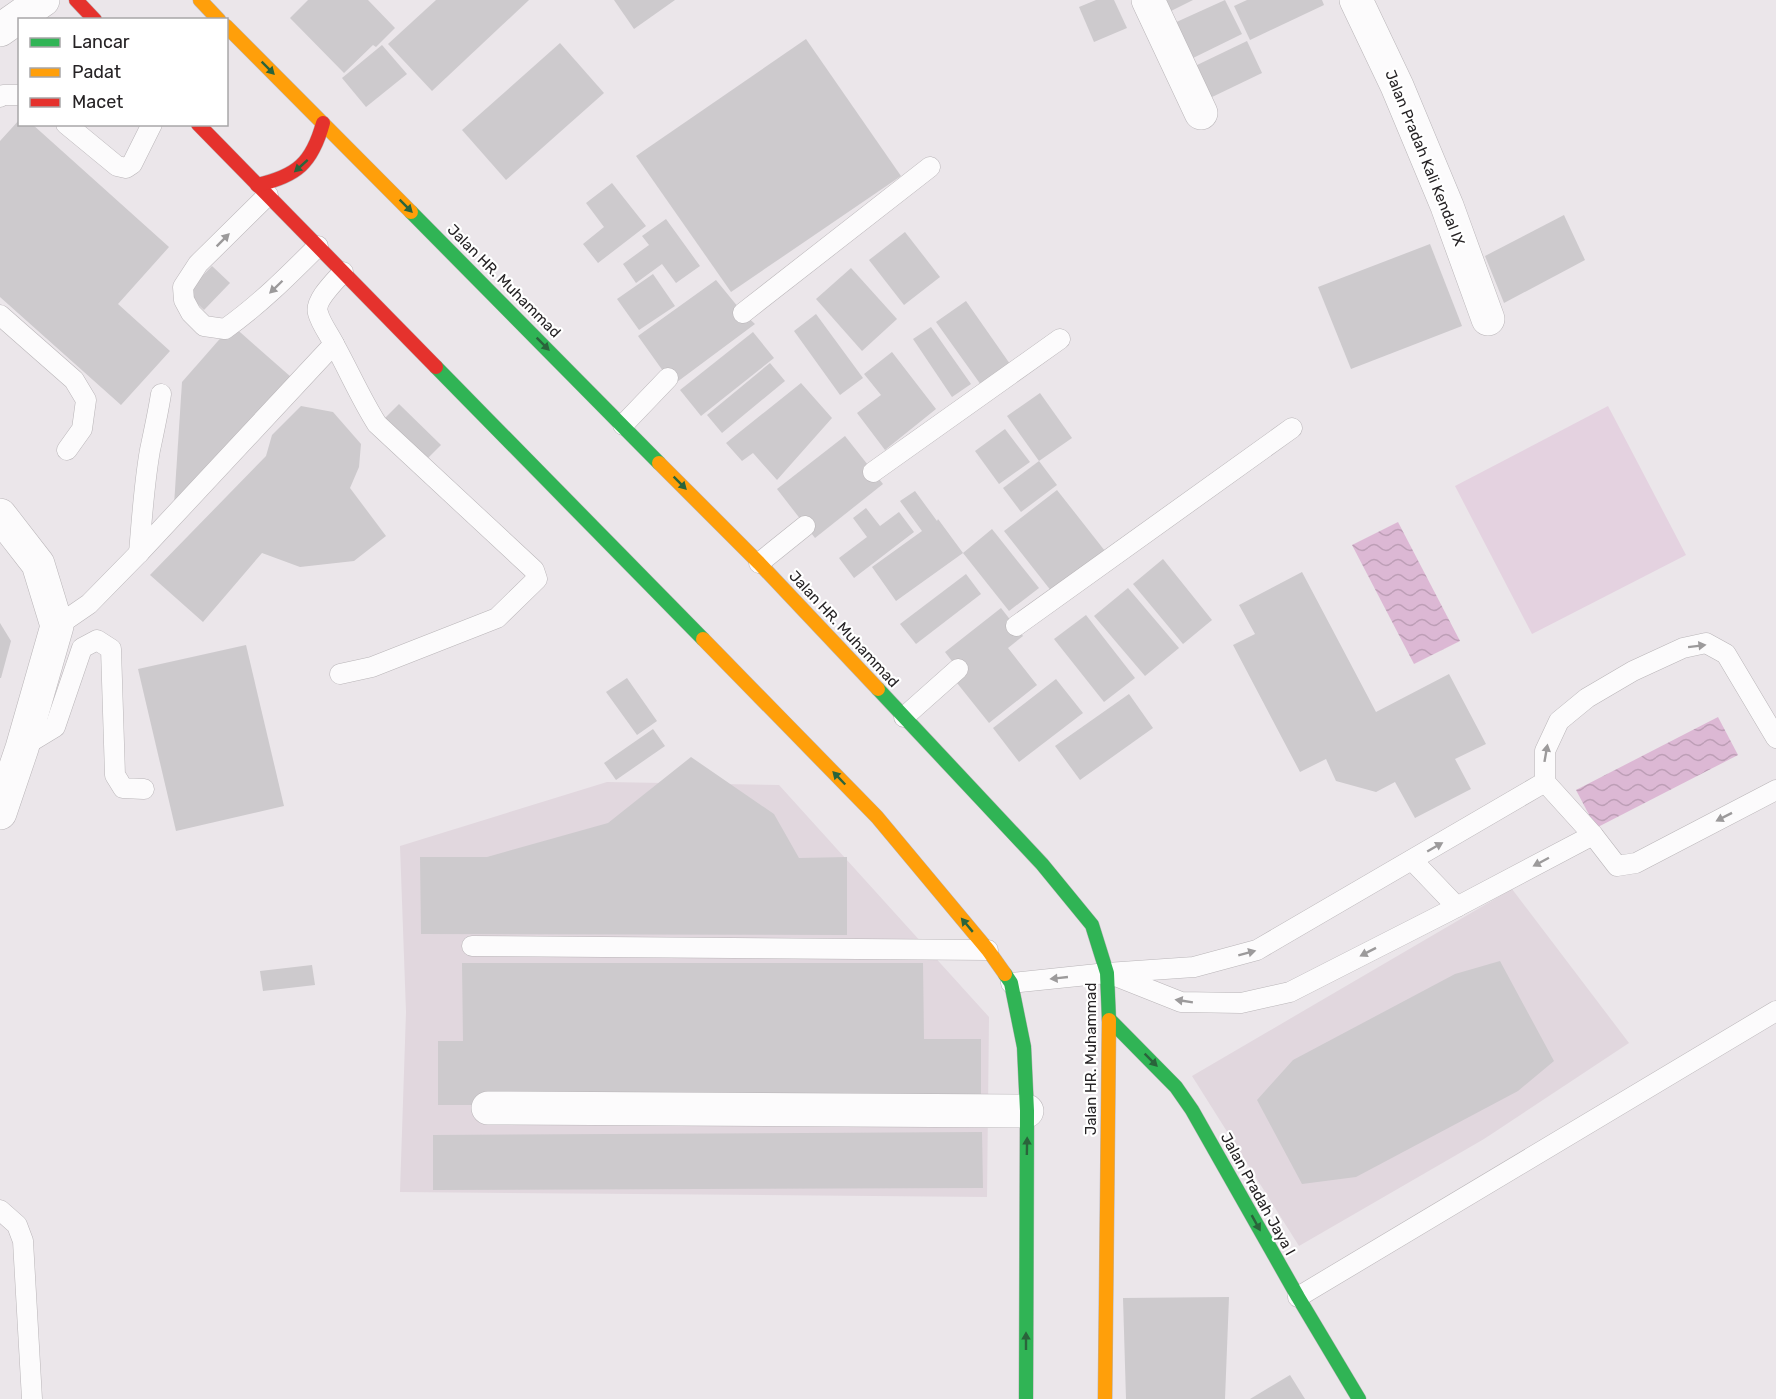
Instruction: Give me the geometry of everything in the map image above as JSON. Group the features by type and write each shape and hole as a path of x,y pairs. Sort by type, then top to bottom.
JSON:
{"main road":[{"path":"76,0 93,18"},
{"name":"Jalan HR. Muhammad","path":"228,29 759,563 1042,864 1092,925 1107,973 1109,1019 1105,1399"},
{"path":"262,190 294,172 309,159 319,142 323,123"},
{"path":"200,126 877,817 988,951 1011,983 1024,1047 1027,1111 1026,1399"},
{"name":"Jalan Pradah Jaya I","path":"1109,1019 1176,1087 1192,1110 1359,1399"}],"street":[{"path":"0,30 43,0"},
{"path":"1148,0 1201,113"},
{"name":"Jalan Pradah Kali Kendal IX","path":"1356,0 1397,86 1447,206 1488,319"},
{"path":"0,515 38,564 57,626 11,747 0,813"},
{"path":"489,1108 1027,1111"}],"lane":[{"path":"0,97 18,94"},
{"path":"68,126 117,166 126,168 132,164 151,126"},
{"path":"743,313 930,167"},
{"path":"262,190 198,264 183,287 184,300 191,313 204,326 225,329 244,316 318,246"},
{"path":"340,674 372,667 497,618 537,579 534,570 377,424 366,407 362,395 317,311 322,297 343,272"},
{"path":"0,315 74,380 86,400 81,429 67,450"},
{"path":"873,472 1060,339"},
{"path":"57,626 89,604 334,344"},
{"path":"623,425 668,378"},
{"path":"139,553 150,449 161,394"},
{"path":"1016,626 1292,428"},
{"path":"759,563 805,526"},
{"path":"11,747 55,727 82,648 97,640 111,649 115,775 123,788 144,789"},
{"path":"1776,738 1726,654 1706,644 1683,648 1633,671 1587,698 1559,721 1545,751 1545,782 1593,835 1617,866 1636,862 1776,790"},
{"path":"904,717 958,669"},
{"path":"1011,983 1194,967 1257,950 1545,782"},
{"path":"1107,973 1181,1002 1240,1004 1290,992 1593,835"},
{"path":"1412,860 1457,907"},
{"path":"472,946 988,951"},
{"path":"1298,1297 1776,1011"},
{"path":"0,1210 17,1225 23,1241 32,1399"}],"shaded area":[{"path":"1608,406 1686,555 1532,634 1455,486"},
{"path":"607,782 779,785 989,1017 987,1197 400,1192 406,1012 400,846"},
{"path":"1512,889 1629,1043 1484,1139 1299,1246 1192,1076"}],"water":[{"path":"1398,522 1460,641 1414,664 1352,545"},
{"path":"1718,717 1738,755 1596,828 1576,790"}],"building":[{"path":"308,0 368,0 395,28 376,47 373,45 344,73 290,18"},
{"path":"436,0 529,0 432,91 388,44"},
{"path":"614,0 675,0 634,29"},
{"path":"1096,0 1114,0 1127,28 1094,42 1079,7"},
{"path":"1158,0 1193,0 1165,14"},
{"path":"1225,0 1242,34 1189,60 1172,24"},
{"path":"1247,0 1322,0 1324,5 1250,40 1234,6"},
{"path":"806,39 901,176 731,292 636,156"},
{"path":"1247,41 1262,73 1210,98 1195,66"},
{"path":"560,43 604,93 506,180 462,130"},
{"path":"382,45 407,74 366,107 342,78"},
{"path":"18,121 18,126 34,126 169,247 118,304 170,351 121,405 0,297 0,141"},
{"path":"612,183 646,226 598,263 583,244 604,227 586,203"},
{"path":"1564,215 1585,260 1504,303 1485,256"},
{"path":"666,219 700,266 676,283 662,264 636,283 623,264 649,245 642,236"},
{"path":"905,232 940,277 904,305 869,260"},
{"path":"1430,244 1462,326 1351,369 1318,287"},
{"path":"212,266 230,283 204,310 186,293"},
{"path":"851,268 897,319 862,351 816,299"},
{"path":"653,274 675,306 639,330 617,299"},
{"path":"716,280 755,324 673,385 638,336"},
{"path":"966,301 1010,364 981,385 936,322"},
{"path":"816,314 863,378 840,395 794,331"},
{"path":"232,325 291,377 174,505 182,382"},
{"path":"931,327 971,384 952,397 913,339"},
{"path":"753,332 774,358 701,416 680,390"},
{"path":"892,352 936,409 885,450 857,413 881,395 864,374"},
{"path":"770,363 785,381 722,433 707,415"},
{"path":"801,383 832,418 777,480 753,453 742,461 726,443"},
{"path":"1040,393 1072,438 1039,461 1007,416"},
{"path":"399,404 441,445 424,462 382,421"},
{"path":"301,406 333,412 361,444 359,467 350,488 386,536 354,561 300,567 262,553 203,622 150,575 266,456 272,435"},
{"path":"1005,429 1030,462 999,484 975,451"},
{"path":"845,436 883,484 815,538 777,489"},
{"path":"1039,461 1057,485 1021,512 1003,488"},
{"path":"1057,490 1105,551 1052,592 1004,531"},
{"path":"915,491 963,553 896,601 872,567 922,531 900,501"},
{"path":"866,508 880,526 899,512 914,532 854,578 839,558 867,537 853,518"},
{"path":"992,529 1039,588 1009,611 963,553"},
{"path":"1163,559 1212,620 1183,644 1133,584"},
{"path":"1302,572 1376,712 1449,674 1486,744 1455,759 1471,789 1415,818 1395,782 1376,792 1336,781 1326,759 1300,772 1233,645 1255,634 1239,605"},
{"path":"966,574 981,594 916,644 900,624"},
{"path":"1128,588 1179,648 1145,676 1094,616"},
{"path":"1001,608 1023,636 1008,648 1037,685 989,723 957,683 964,677 945,652"},
{"path":"1086,615 1135,678 1104,702 1054,639"},
{"path":"0,623 11,641 1,678 0,678"},
{"path":"246,645 284,806 176,831 138,669"},
{"path":"627,678 657,721 637,735 606,692"},
{"path":"1056,679 1083,713 1019,762 993,728"},
{"path":"1129,694 1153,728 1080,780 1055,746"},
{"path":"653,729 665,746 616,780 604,763"},
{"path":"691,757 774,814 799,858 847,857 847,935 421,934 420,857 487,857 608,823"},
{"path":"1500,961 1554,1061 1518,1091 1356,1177 1302,1184 1257,1100 1293,1060 1455,974"},
{"path":"462,963 923,963 924,1039 981,1039 981,1105 438,1105 438,1041 463,1041"},
{"path":"312,965 315,985 263,991 260,971"},
{"path":"982,1132 983,1188 433,1190 433,1135"},
{"path":"1229,1297 1225,1399 1126,1399 1123,1298"},
{"path":"1290,1375 1305,1399 1250,1399"}],"traffic: fast":[{"path":"411,212 659,463"},
{"path":"436,367 703,639"},
{"path":"878,689 1042,864 1092,925 1107,973 1109,1020"},
{"path":"1005,974 1011,983 1024,1047 1027,1111 1026,1399"},
{"path":"1109,1019 1176,1087 1192,1110 1359,1399"}],"traffic: slow":[{"path":"200,0 217,18"},
{"path":"228,28 411,212"},
{"path":"659,463 759,563 878,689"},
{"path":"703,639 877,817 988,950 1005,974"},
{"path":"1105,1399 1109,1020"}],"traffic: jam":[{"path":"76,0 93,18"},
{"path":"257,185 283,177 301,166 314,148 323,123"},
{"path":"200,126 436,367"}]}
